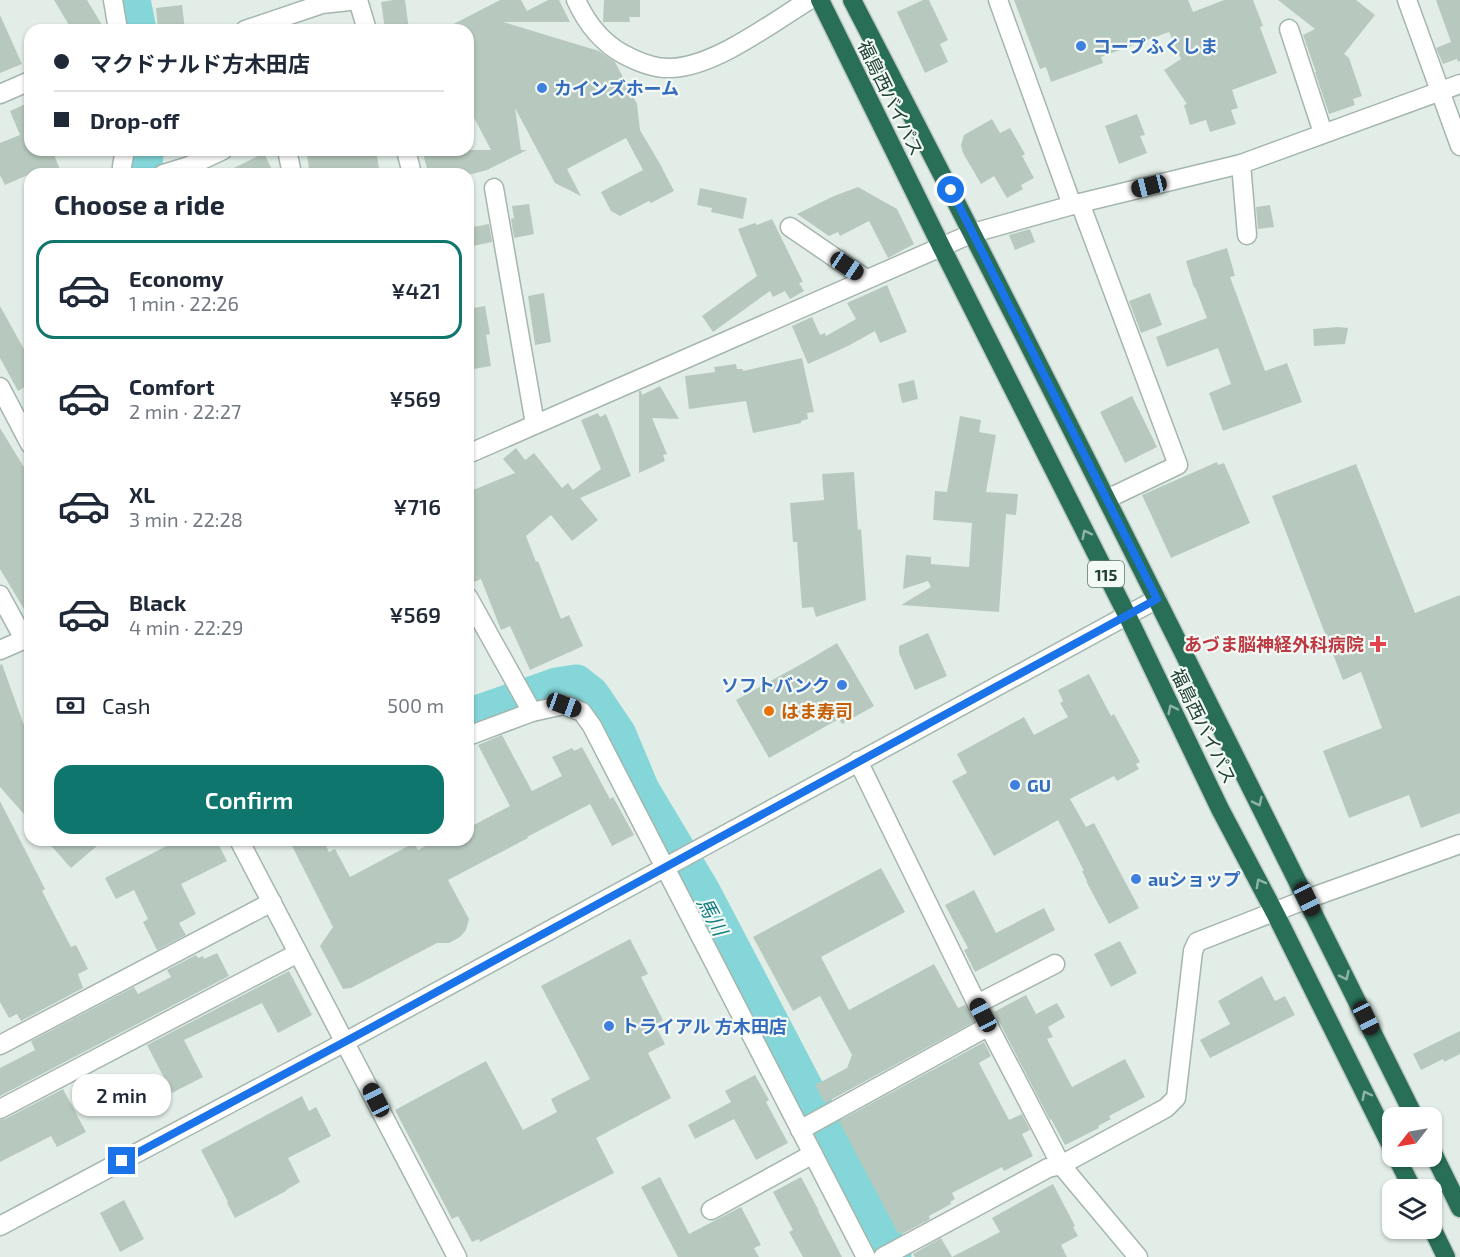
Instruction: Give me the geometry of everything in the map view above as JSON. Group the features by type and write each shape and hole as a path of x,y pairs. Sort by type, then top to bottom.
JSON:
{"highway":[{"name":"福島西バイパス","path":"820,0 1127,615 1220,809 1275,913 1382,1128"},
{"name":"福島西バイパス","path":"852,0 1107,499 1410,1107"},
{"path":"1440,1167 1460,1208"},
{"path":"1437,1239 1446,1257"}],"street":[{"path":"113,0 117,24"},
{"path":"276,24 322,4 358,0 365,24"},
{"path":"576,0 584,16 600,36 618,51 650,66 670,68 695,64 718,55 809,0"},
{"path":"998,0 1178,465 1107,499"},
{"path":"1407,0 1460,146"},
{"path":"1289,29 1323,133"},
{"path":"0,94 24,84"},
{"path":"474,451 973,233 1076,204 1241,164 1460,84"},
{"path":"193,168 213,156"},
{"path":"1241,164 1247,235"},
{"path":"494,188 535,424"},
{"path":"790,227 866,279"},
{"path":"0,387 24,433"},
{"path":"0,595 24,633"},
{"path":"0,1226 345,1042 1157,599"},
{"path":"474,608 530,709"},
{"path":"0,650 24,639"},
{"path":"474,733 530,709 564,705 582,712 667,866 805,1128 813,1154 866,1257"},
{"path":"858,761 977,1004 1061,1165 1138,1257"},
{"path":"883,1257 1047,1168 1061,1165 1167,1108 1176,1098 1193,951 1197,942 1307,899 1460,844"},
{"path":"242,846 457,1257"},
{"path":"0,1046 272,902"},
{"path":"0,1109 298,953"},
{"path":"977,1004 1055,964"},
{"path":"805,1128 989,1026"},
{"path":"711,1210 813,1154"}],"building":[{"path":"54,0 87,0 101,24 68,24"},
{"path":"405,0 408,24 384,24 381,2"},
{"path":"500,0 521,0 527,11 548,0 559,0 570,22 503,22 599,51 615,62 637,104 640,130 674,191 620,216 611,211 601,192 643,170 626,138 567,169 581,196 555,183 515,108 521,150 527,150 487,170 474,173 474,168 427,168 424,156 474,156 474,150 491,150 474,117 474,24 454,24"},
{"path":"604,0 640,0 640,17 629,17 630,22 603,22"},
{"path":"923,0 929,0 948,40 940,44 948,62 925,73 897,12"},
{"path":"1014,0 1188,0 1193,12 1224,0 1253,0 1277,73 1232,90 1238,108 1231,110 1236,124 1210,132 1206,120 1190,125 1184,105 1187,104 1164,70 1181,59 1169,32 1101,57 1103,63 1051,82 1046,67 1040,69"},
{"path":"1278,0 1356,0 1375,15 1344,54 1349,58 1362,96 1353,99 1355,105 1329,114 1303,35 1315,29"},
{"path":"1436,0 1460,0 1460,61 1458,62 1457,59 1443,64 1436,48 1451,42"},
{"path":"182,5 184,24 157,24 156,8"},
{"path":"0,15 22,64 0,73"},
{"path":"24,105 24,156 54,156 60,168 24,168 24,177 5,185 0,175 0,143 20,135 10,111"},
{"path":"1137,114 1145,135 1140,136 1147,153 1119,164 1105,126"},
{"path":"992,119 1000,133 1010,128 1025,154 1022,156 1034,178 1021,185 1023,189 1007,198 994,176 981,184 963,153 961,145 964,135"},
{"path":"258,156 265,156 271,168 234,168"},
{"path":"307,156 377,156 379,168 309,168"},
{"path":"858,187 897,209 914,244 888,258 869,221 840,236 838,232 829,236 797,214"},
{"path":"700,188 747,198 743,219 711,212 712,208 697,205"},
{"path":"529,204 534,234 514,238 511,219 514,218 512,206"},
{"path":"1270,205 1274,227 1258,229 1256,207"},
{"path":"772,219 803,282 799,283 804,291 790,299 785,291 773,297 770,291 713,332 702,316 757,276 738,229"},
{"path":"489,224 492,242 474,246 474,227"},
{"path":"1030,229 1035,242 1015,250 1009,235"},
{"path":"1227,248 1235,276 1230,277 1265,371 1287,363 1302,402 1223,431 1209,393 1231,384 1218,348 1167,367 1156,337 1207,318 1194,288 1186,261"},
{"path":"887,285 907,332 880,343 875,331 808,364 792,326 812,317 820,335 825,333 826,336 856,319 847,303"},
{"path":"544,293 551,342 535,345 528,296"},
{"path":"1150,293 1162,325 1141,333 1129,301"},
{"path":"0,306 24,349 24,388 18,391 0,358"},
{"path":"485,306 490,334 486,335 491,366 474,369 474,308"},
{"path":"1348,328 1345,344 1314,346 1313,329"},
{"path":"802,358 814,412 807,413 808,419 801,423 753,433 746,401 689,409 685,376 715,372 714,367 736,364 737,369 743,369 743,371"},
{"path":"914,380 918,399 902,403 898,384"},
{"path":"660,386 679,419 652,418 667,454 663,455 665,461 639,473 639,391 642,395"},
{"path":"1132,396 1157,447 1125,463 1100,412"},
{"path":"598,413 600,417 606,414 631,476 580,498 598,520 572,541 551,515 526,536 561,619 569,615 583,646 530,670 510,626 501,630 481,579 474,582 474,490 515,473 503,459 516,448 525,460 534,453 562,488 568,483 573,490 601,469 581,420"},
{"path":"960,416 981,420 979,432 996,435 986,492 1018,494 1016,515 1006,514 999,612 901,605 931,587 928,581 903,589 906,555 931,557 931,564 969,567 972,523 933,520 935,491 947,492"},
{"path":"0,428 24,467 24,609 0,569"},
{"path":"1217,462 1218,465 1224,463 1250,523 1171,558 1142,495"},
{"name":"あづま脳神経外科病院","path":"1356,464 1415,613 1460,595 1460,813 1421,828 1409,795 1349,818 1323,751 1382,728 1361,672 1343,680 1272,496"},
{"path":"854,472 866,600 816,617 813,607 802,608 797,542 793,542 790,503 824,500 822,474"},
{"path":"928,633 947,676 915,690 899,653 899,646"},
{"path":"837,643 874,706 842,724 839,719 769,758 736,700"},
{"path":"2,664 24,725 24,814 0,787 0,665"},
{"path":"1089,674 1111,716 1114,714 1140,762 1136,764 1139,769 1117,781 1114,776 1070,799 1086,827 1094,823 1139,908 1109,924 1058,820 994,856 952,781 967,773 957,754 1024,717 1034,735 1068,717 1060,703 1063,701 1058,690"},
{"path":"502,735 532,791 562,776 552,757 572,748 574,751 582,747 610,799 613,797 634,835 612,846 590,804 527,837 448,880 469,919 466,930 460,937 449,943 437,943 351,988 343,989 320,946 333,927 292,846 326,846 329,852 335,849 350,877 408,846 416,846 418,850 426,846 474,846 474,825 510,806 478,745"},
{"path":"0,801 45,889 42,891 71,947 76,945 88,969 78,974 83,988 21,1021 17,1014 9,1018 0,1002"},
{"path":"51,846 97,846 71,868"},
{"path":"166,846 219,846 227,861 181,884 196,914 179,923 186,935 157,950 143,922 148,919 134,890 116,899 105,878"},
{"path":"881,868 905,912 821,957 849,1010 934,964 958,1008 965,1005 974,1022 825,1103 815,1085 847,1068 852,1055 820,996 793,1011 753,937"},
{"path":"974,890 996,933 1044,908 1055,930 975,972 964,950 968,948 945,905"},
{"path":"630,939 648,974 641,977 663,1020 655,1025 665,1044 648,1053 671,1098 596,1138 614,1173 480,1242 479,1239 472,1242 458,1216 452,1219 395,1110 486,1061 523,1130 557,1112 551,1099 590,1079 541,986"},
{"path":"1120,941 1137,973 1111,987 1094,954"},
{"path":"217,953 229,976 0,1096 0,1068 35,1050 31,1041 134,987 138,994 171,977 167,970 196,955 198,958 203,956 204,959"},
{"path":"289,971 312,1015 278,1033 262,1003 184,1040 203,1077 172,1093 147,1045"},
{"path":"1262,976 1275,1001 1285,996 1295,1015 1210,1058 1200,1040 1230,1024 1218,1001"},
{"path":"1026,995 1036,1014 1057,1003 1065,1017 1048,1027 1053,1037 1047,1039 1072,1087 1125,1059 1145,1097 1109,1116 1111,1119 1098,1126 1099,1128 1065,1145 994,1012"},
{"path":"1460,1031 1460,1054 1444,1062 1443,1059 1421,1070 1413,1054"},
{"path":"984,1042 991,1056 979,1063 1009,1120 1022,1114 1030,1130 1022,1134 1033,1156 1004,1171 1002,1167 952,1193 955,1199 950,1202 951,1204 929,1216 930,1219 902,1234 898,1233 839,1121"},
{"path":"755,1075 769,1100 766,1102 788,1143 756,1160 734,1119 695,1139 688,1125 731,1102 725,1091"},
{"path":"63,1089 86,1132 57,1147 51,1136 0,1162 0,1120"},
{"path":"302,1096 309,1111 316,1107 331,1136 288,1158 300,1182 235,1218 201,1150"},
{"path":"660,1177 689,1234 741,1207 761,1245 754,1248 759,1257 678,1257 641,1187"},
{"path":"801,1177 842,1257 803,1257 789,1232 793,1230 773,1192"},
{"path":"1053,1184 1078,1236 1061,1245 1067,1257 952,1257 1000,1232 992,1218"},
{"path":"124,1200 144,1239 120,1252 100,1213"},
{"path":"941,1238 952,1257 915,1257 913,1254"}],"waterway":[{"name":"馬川","path":"131,0 136,24"},
{"name":"馬川","path":"143,168 144,156"},
{"name":"馬川","path":"474,716 557,687 576,684 590,695 617,735 640,790 701,892 892,1257"}],"place":[{"name":"コープふくしま","path":"1081,46"},
{"name":"カインズホーム","path":"542,88"},
{"name":"あづま脳神経外科病院","path":"1378,644"},
{"name":"ソフトバンク","path":"842,685"},
{"name":"はま寿司","path":"769,711"},
{"name":"GU","path":"1015,785"},
{"name":"auショップ","path":"1136,879"},
{"name":"トライアル 方木田店","path":"609,1026"}],"route":[{"path":"122,1161 1157,599 951,190"}]}
